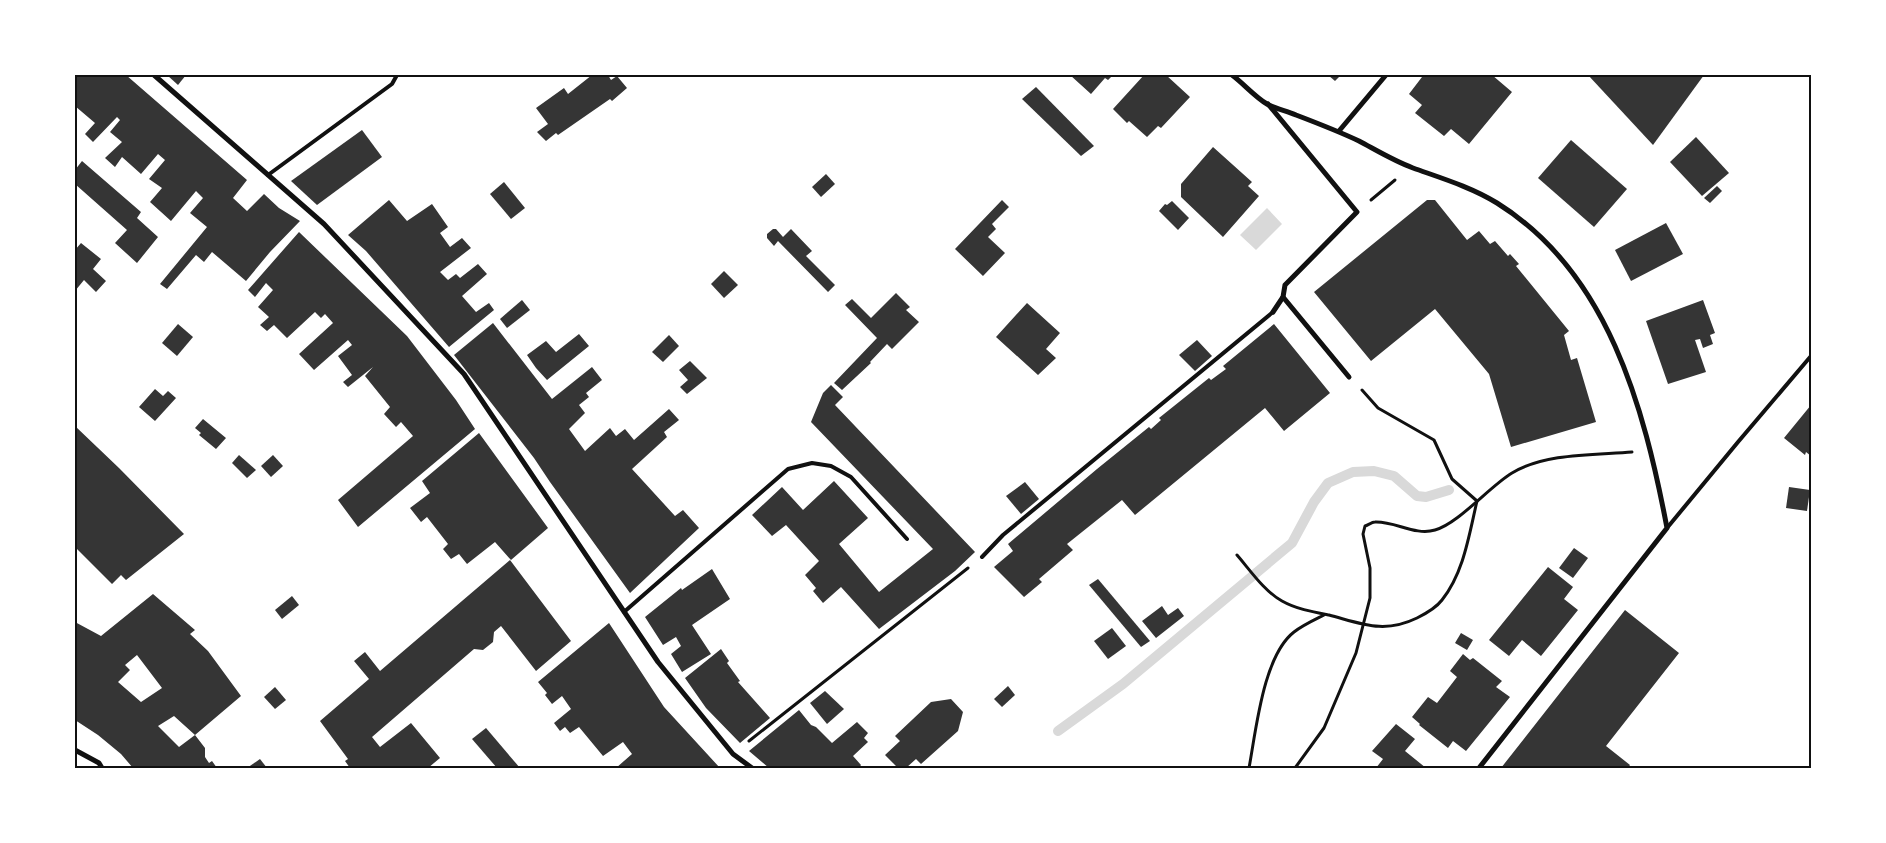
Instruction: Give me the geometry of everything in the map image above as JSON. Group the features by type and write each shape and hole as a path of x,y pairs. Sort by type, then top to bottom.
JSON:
{"street":[{"path":"154,75 324,224 464,374 658,662 733,754 752,768"},
{"path":"1232,75 1267,104 1357,212 1285,285 1283,297 1274,312"},
{"path":"1339,131 1386,75"},
{"path":"1267,104 1339,131 1411,167 1457,183 1496,202 1528,224 1544,238 1580,282 1619,352 1656,470 1667,528 1479,768"},
{"path":"1283,297 1349,377"},
{"path":"75,750 99,764 102,768"}],"lane":[{"path":"268,175 392,84 397,75"},
{"path":"982,557 1003,535 1274,312"},
{"path":"1667,528 1811,356"},
{"path":"624,612 788,468 812,462 831,466 851,478 907,539"}],"path":[{"path":"1372,199 1391,183"},
{"path":"1349,377 1378,408 1434,440 1452,479 1477,501"},
{"path":"1295,768 1324,728 1356,653 1370,598 1370,568 1362,534 1364,526 1374,522 1420,531 1436,530 1449,524 1510,474 1528,464 1548,459 1650,450"},
{"path":"1237,555 1262,584 1281,601 1300,609 1375,627 1392,627 1405,624 1425,614 1441,602 1456,578 1466,549 1477,501"},
{"path":"733,754 982,557"},
{"path":"1249,768 1264,691 1274,660 1282,646 1293,633 1325,614"}],"shaded area":[{"path":"1267,208 1282,224 1256,250 1240,235"}],"building":[{"path":"75,75 126,75 247,180 233,198 247,211 264,194 279,208 300,221 270,252 246,281 212,252 204,262 196,255 167,289 160,284 207,227 190,213 203,198 196,191 171,221 150,202 162,188 149,179 165,160 158,154 141,174 122,157 115,167 105,158 122,142 110,132 120,120 117,117 93,142 85,134 95,123 75,106"},
{"path":"167,75 186,75 178,85"},
{"path":"592,75 608,75 611,80 617,76 627,88 612,101 610,99 558,135 556,133 546,141 537,132 548,124 536,108 564,88 568,94"},
{"path":"1070,75 1113,75 1108,80 1105,78 1091,94"},
{"path":"1144,75 1166,75 1190,97 1161,128 1158,126 1147,137 1129,121 1127,123 1113,109"},
{"path":"1328,75 1341,75 1335,81"},
{"path":"1419,75 1492,75 1512,92 1469,144 1451,129 1444,136 1415,113 1422,105 1409,94 1422,77"},
{"path":"1588,75 1704,75 1653,145"},
{"path":"1036,87 1094,146 1081,156 1022,99"},
{"path":"362,130 382,157 317,205 291,181"},
{"path":"1696,137 1729,173 1702,196 1670,162"},
{"path":"1571,140 1627,189 1594,227 1538,178"},
{"path":"1213,147 1252,182 1248,186 1259,196 1223,237 1181,197 1181,184"},
{"path":"82,161 141,212 137,218 158,237 137,263 115,243 127,230 75,184 75,170"},
{"path":"826,174 835,184 821,197 812,187"},
{"path":"504,182 525,208 511,219 490,194"},
{"path":"1717,186 1722,191 1710,203 1704,198"},
{"path":"389,200 407,221 432,204 448,227 440,233 450,247 462,238 471,248 440,272 448,280 456,274 460,278 478,264 487,274 462,296 476,312 489,303 494,310 449,347 366,251 348,235"},
{"path":"1002,200 1009,207 992,224 996,229 988,237 1005,253 983,276 955,249"},
{"path":"1427,200 1435,200 1467,240 1479,231 1490,244 1495,241 1508,256 1510,254 1519,264 1516,266 1569,331 1564,335 1571,360 1577,358 1596,422 1511,447 1489,374 1435,309 1371,361 1314,292"},
{"path":"1172,201 1189,218 1178,230 1159,211 1165,204 1167,205"},
{"path":"1666,223 1683,254 1631,281 1615,250"},
{"path":"776,229 783,237 791,229 812,251 806,256 835,285 828,292 778,241 774,246 767,238 767,234"},
{"path":"299,232 407,336 456,400 475,429 358,527 338,500 413,436 401,422 396,427 384,414 390,407 365,376 373,367 348,387 343,382 352,375 338,356 352,345 348,340 314,370 299,354 333,323 325,314 321,318 315,312 287,338 274,325 267,331 260,325 269,317 258,307 273,290 266,283 255,297 248,290"},
{"path":"81,243 101,259 93,269 106,281 96,292 84,280 75,291 75,250"},
{"path":"724,271 738,285 724,298 711,284"},
{"path":"896,293 910,307 906,310 919,322 892,349 887,344 871,363 842,390 834,383 877,338 845,305 852,299 871,318"},
{"path":"522,300 530,310 507,328 500,319"},
{"path":"1703,300 1715,333 1710,335 1713,344 1703,348 1700,339 1695,340 1706,372 1668,384 1646,321"},
{"path":"1027,303 1060,333 1046,349 1056,358 1038,375 996,337"},
{"path":"493,323 552,399 592,367 602,380 586,393 589,397 579,405 585,413 569,429 585,451 610,428 616,436 625,429 634,440 669,409 679,420 664,432 667,437 632,469 675,516 683,510 699,528 630,593 534,458 454,355"},
{"path":"178,324 193,337 177,356 162,343"},
{"path":"1274,324 1330,393 1284,431 1265,408 1135,515 1122,500 1067,544 1073,550 1039,579 1042,582 1024,597 994,567 1013,551 1008,544 1149,427 1151,429 1161,420 1159,418 1209,378 1211,380 1226,369 1223,366"},
{"path":"579,334 589,346 547,380 527,355 546,341 556,352"},
{"path":"669,335 679,346 663,362 652,352"},
{"path":"1197,340 1212,356 1195,371 1179,355"},
{"path":"690,361 707,378 687,394 680,387 688,380 679,370"},
{"path":"831,385 843,397 835,405 975,552 955,571 879,629 841,587 823,603 813,591 816,588 805,575 819,561 786,525 772,536 752,515 782,487 803,510 834,481 868,518 839,544 879,592 933,549 811,422 823,393"},
{"path":"155,389 163,396 168,391 176,398 155,421 139,407"},
{"path":"1811,405 1811,456 1806,452 1805,455 1784,438"},
{"path":"203,419 226,438 216,449 199,435 201,433 195,428"},
{"path":"75,426 184,534 126,580 121,575 112,584 75,547"},
{"path":"479,433 548,528 511,560 495,542 467,564 459,554 451,559 443,549 448,544 427,517 421,522 410,508 430,493 422,481"},
{"path":"239,455 256,470 247,478 232,463"},
{"path":"273,455 283,466 271,477 261,466"},
{"path":"1025,482 1039,499 1021,514 1006,496"},
{"path":"1789,487 1810,490 1807,511 1786,508"},
{"path":"1574,548 1588,558 1573,578 1559,568"},
{"path":"510,560 571,641 536,671 501,626 494,632 493,642 483,650 474,649 372,737 380,747 411,723 440,758 428,768 350,768 345,761 348,759 320,721 369,679 354,661 365,652 380,671"},
{"path":"1548,567 1573,587 1564,599 1578,610 1541,656 1522,640 1509,656 1489,640"},
{"path":"712,569 730,599 692,625 711,654 682,672 671,654 681,646 676,637 663,645 645,617 681,588 682,590"},
{"path":"1098,579 1150,641 1141,647 1089,585"},
{"path":"153,594 195,630 190,634 208,651 241,696 195,735 205,748 205,757 209,763 212,761 217,768 133,768 121,754 98,735 75,720 75,622 101,636","holes":["137,655 162,688 141,702 118,682 130,670 125,665","174,716 195,735 179,747 158,726"]},
{"path":"292,596 299,605 282,619 275,610"},
{"path":"1162,606 1168,615 1178,608 1184,616 1156,638 1142,621"},
{"path":"1625,610 1679,653 1606,746 1630,765 1628,768 1501,768"},
{"path":"609,623 664,707 720,768 616,768 632,754 623,742 603,756 579,727 570,733 565,727 560,731 554,723 571,709 562,696 552,704 545,695 547,693 538,682"},
{"path":"1112,628 1126,646 1108,659 1094,641"},
{"path":"1461,633 1473,640 1467,650 1455,643"},
{"path":"721,649 729,661 727,663 740,681 738,682 770,718 740,743 706,708 685,678"},
{"path":"1463,654 1470,660 1473,658 1502,681 1496,687 1510,697 1466,751 1453,741 1448,748 1412,717 1428,697 1437,703 1457,677 1450,671"},
{"path":"1008,686 1015,695 1002,707 994,699"},
{"path":"275,687 286,700 275,709 264,697"},
{"path":"825,691 844,709 827,724 810,703"},
{"path":"951,699 963,712 958,731 921,764 916,759 906,768 898,768 885,755 900,741 895,736 931,702"},
{"path":"799,710 811,725 816,727 832,743 857,722 868,733 864,738 868,742 853,756 861,765 859,768 769,768 749,751"},
{"path":"1396,724 1415,739 1405,751 1426,768 1376,768 1383,759 1372,751"},
{"path":"486,728 520,768 497,768 472,739"},
{"path":"260,759 267,768 247,768"}],"waterway":[{"path":"1058,731 1123,684 1292,543 1314,502 1328,483 1353,472 1374,471 1394,476 1417,496 1426,497 1449,490"}]}
